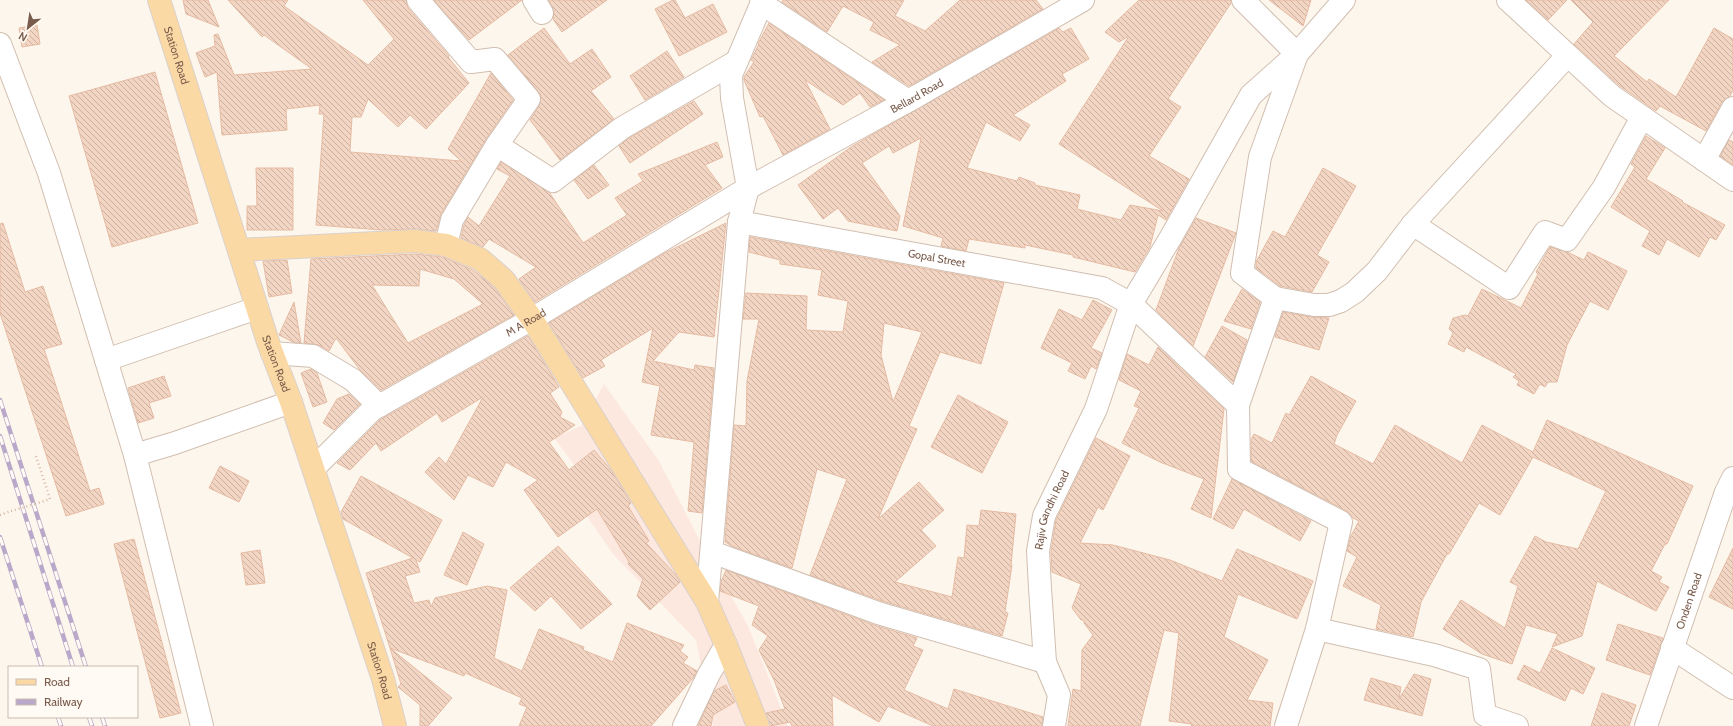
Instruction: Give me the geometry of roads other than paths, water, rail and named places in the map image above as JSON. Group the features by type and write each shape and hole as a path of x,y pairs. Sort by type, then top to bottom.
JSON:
{"main road":[{"name":"Station Road","path":"159,0 257,308 314,468 383,679 395,726"},
{"path":"239,250 415,241 446,245 480,260 504,280 532,319 707,602 726,645 758,726"}],"street":[{"path":"418,0 471,62 495,59 529,99 497,145 452,220 446,245"},
{"name":"Bellard Road","path":"748,188 908,101 1083,0"},
{"path":"1243,0 1297,54"},
{"path":"1344,0 1297,54 1260,157 1242,273 1275,298 1314,306 1329,305 1341,301 1355,292 1377,271 1413,224 1567,56"},
{"path":"1508,0 1612,96 1733,180"},
{"path":"707,602 739,222 748,188 732,98 731,75 762,1 908,101"},
{"path":"0,44 49,173 135,455 202,726"},
{"name":"Rajiv Gandhi Road","path":"1054,726 1059,695 1045,662 1038,551 1044,516 1096,409 1131,304 1171,237 1251,95 1297,54"},
{"path":"497,145 553,181 622,128 737,61"},
{"path":"1704,160 1733,108"},
{"path":"1413,224 1509,288 1545,232 1567,240 1604,187 1642,117"},
{"name":"M A Road","path":"314,468 372,410 532,319 748,188"},
{"name":"Gopal Street","path":"739,222 1102,288 1131,304 1238,405"},
{"path":"1275,298 1238,405 1239,469 1341,522 1317,629 1286,726"},
{"path":"106,360 257,308"},
{"path":"272,353 313,356 353,380 379,406"},
{"path":"135,455 175,443 291,402"},
{"name":"Onden Road","path":"1646,726 1726,492 1733,478"},
{"path":"712,552 878,613 1045,662"},
{"path":"1317,629 1434,656 1479,669 1485,715 1517,726"},
{"path":"684,726 709,674 726,645"},
{"path":"1672,648 1733,688"}],"railway":[{"path":"0,400 86,666"},
{"path":"0,436 73,666"},
{"path":"0,537 42,666"},
{"path":"58,718 61,726"},
{"path":"89,718 92,726"},
{"path":"102,718 105,726"}]}
